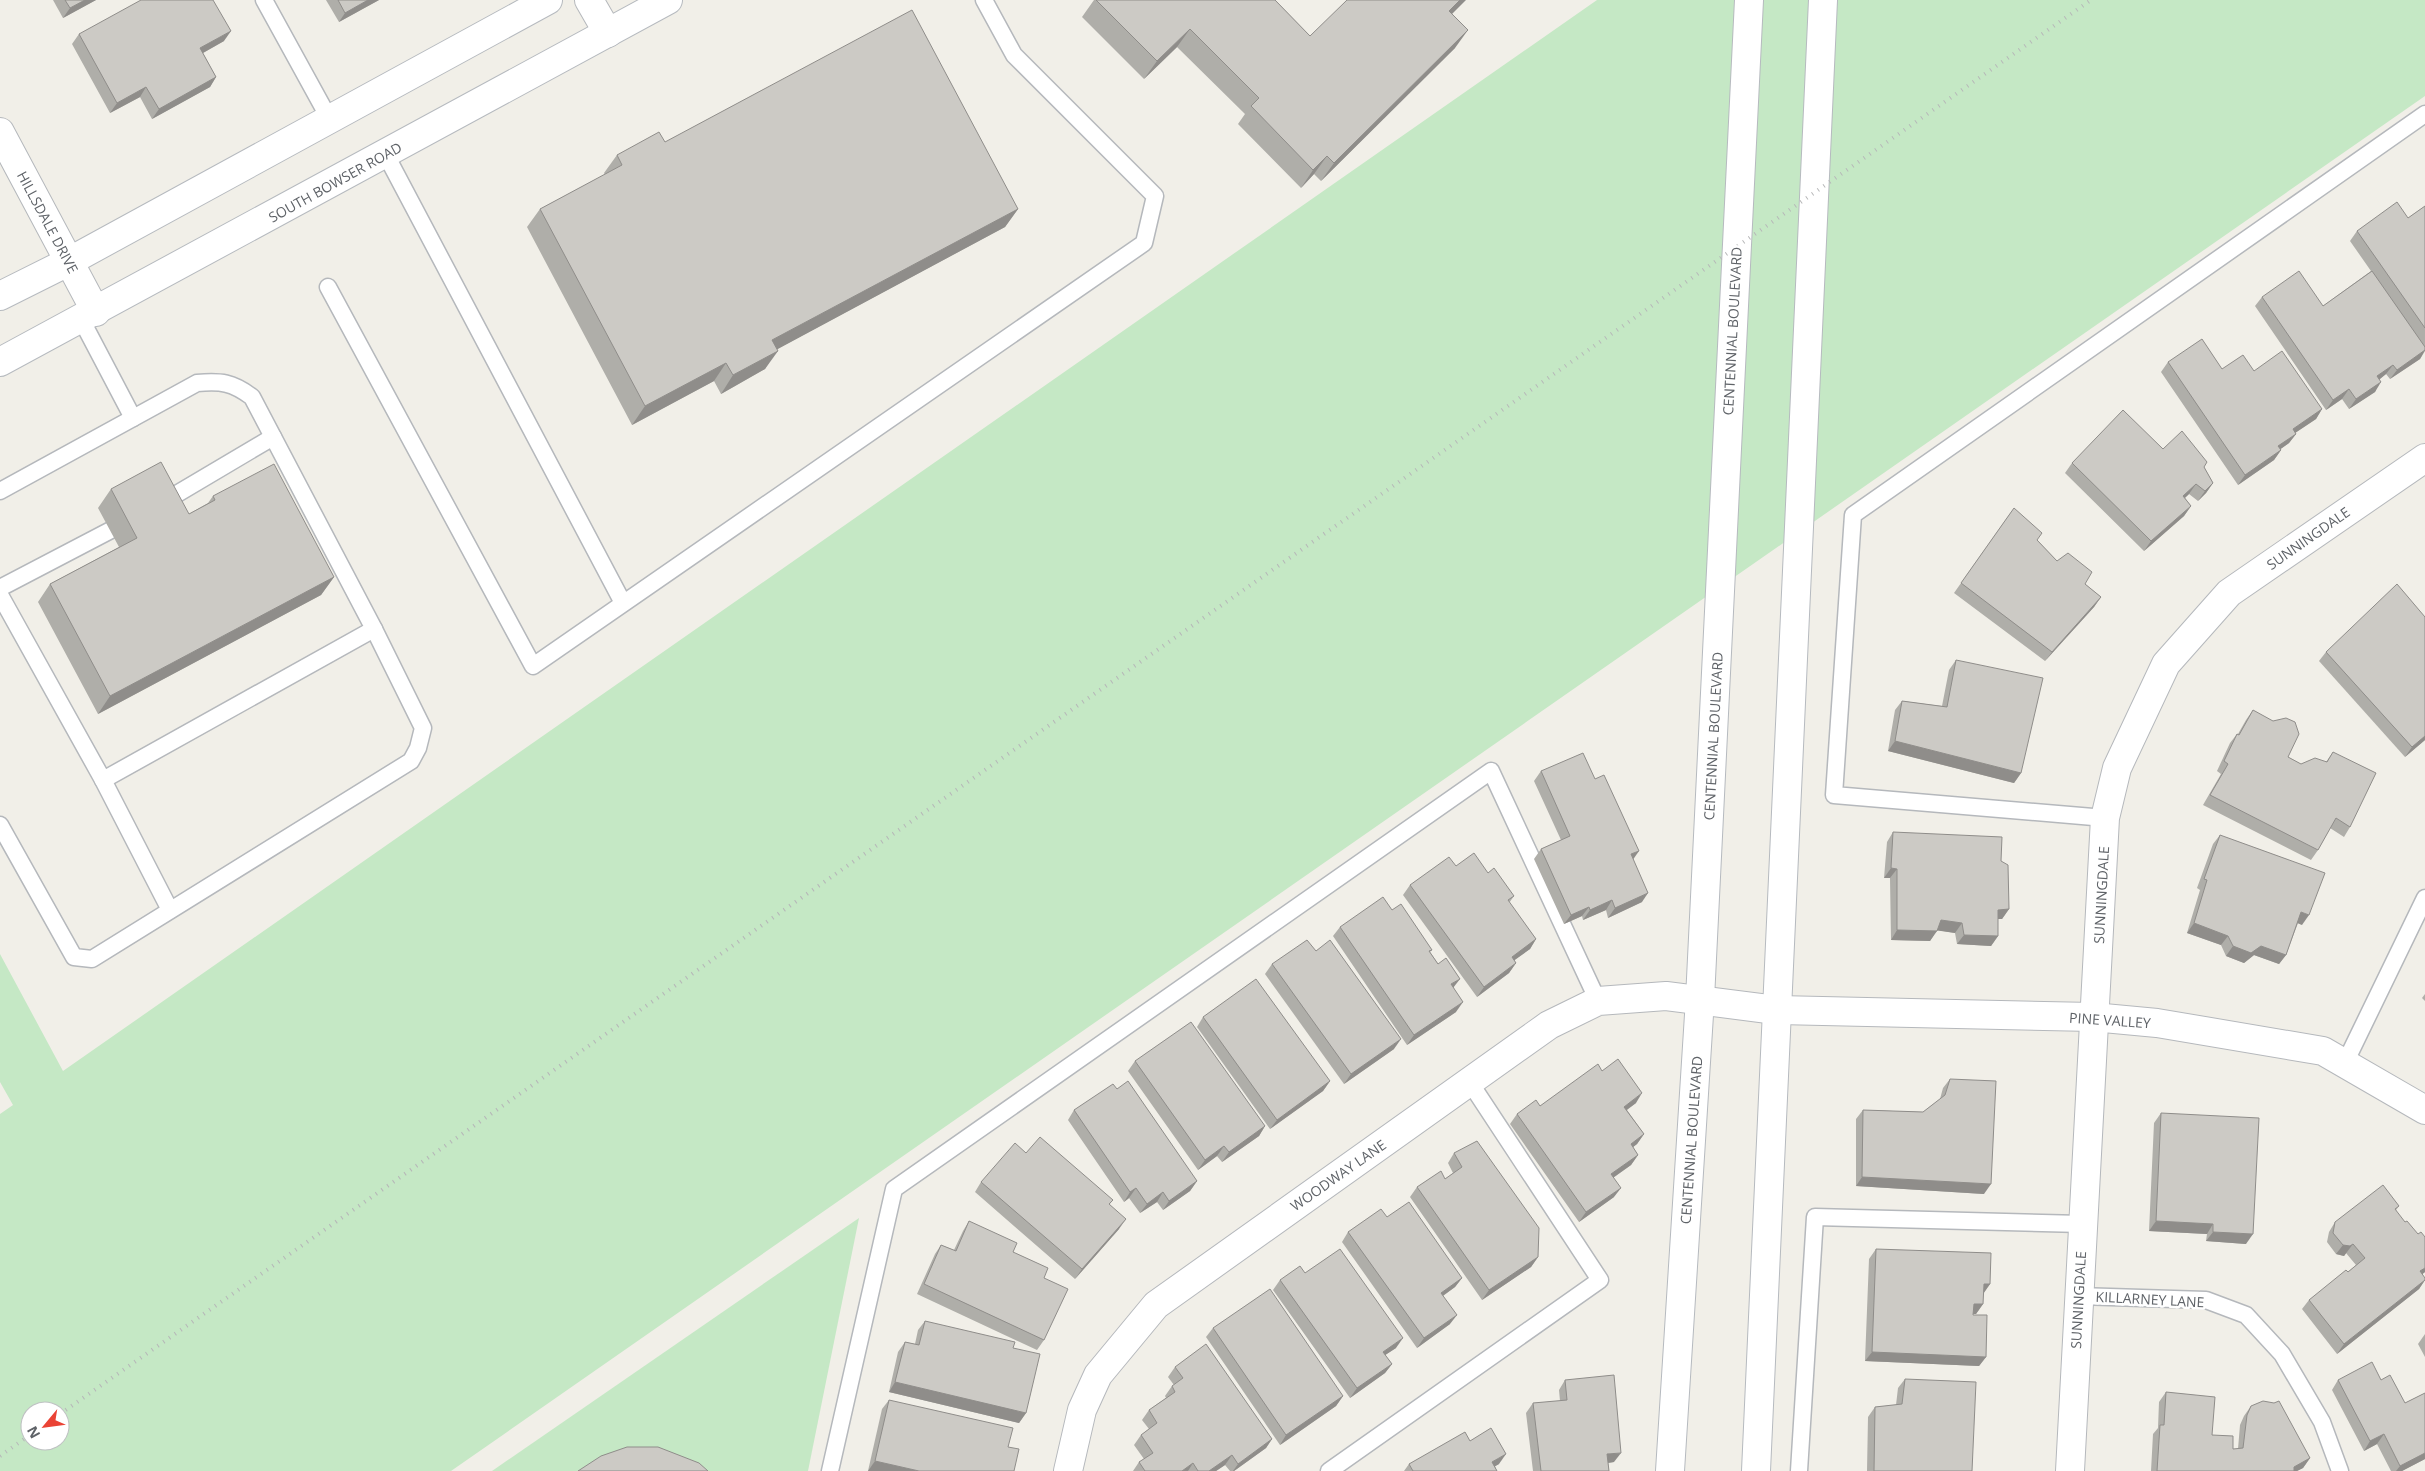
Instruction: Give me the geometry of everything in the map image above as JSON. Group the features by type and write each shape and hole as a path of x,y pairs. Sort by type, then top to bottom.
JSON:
{"street":[{"path":"0,296 70,262 548,0"},
{"path":"589,0 608,33"},
{"name":"SOUTH BOWSER ROAD","path":"0,362 89,316 668,0"},
{"name":"CENTENNIAL BOULEVARD","path":"1670,1471 1700,999 1749,0"},
{"path":"1756,1471 1823,0"},
{"name":"HILLSDALE DRIVE","path":"0,132 70,262 89,316"},
{"name":"SUNNINGDALE","path":"2070,1471 2105,818 2117,768 2166,664 2229,593 2425,458"},
{"name":"WOODWAY LANE","path":"1068,1471 1082,1410 1098,1376 1156,1305 1550,1025 1598,1001 1666,996 1700,999"},
{"name":"PINE VALLEY","path":"1700,999 1776,1010 2093,1017 2157,1023 2323,1051 2425,1110"}],"lane":[{"path":"264,0 330,120"},
{"path":"328,287 533,666 1144,243 1155,196 1014,56 984,0"},
{"path":"2105,818 1834,795 1853,515 2425,114"},
{"path":"386,154 623,603"},
{"path":"89,316 133,418"},
{"path":"0,491 197,383 218,382 236,385 252,397 374,629 423,728 418,748 411,761 92,959 74,957 0,825"},
{"path":"160,504 273,437"},
{"path":"0,588 111,530"},
{"path":"0,595 102,780 170,910"},
{"path":"102,780 374,629"},
{"path":"830,1471 894,1189 1491,772 1598,1001"},
{"path":"2345,1063 2425,898"},
{"path":"1329,1471 1600,1280 1470,1081"},
{"path":"1799,1471 1815,1217 2082,1224"},
{"name":"KILLARNEY LANE","path":"2078,1296 2206,1300 2246,1315 2282,1354 2322,1422 2340,1471"}],"green space":[{"path":"1597,0 2425,0 2425,96 451,1471 0,1471 0,1114 13,1105 0,1082 0,954 63,1071"},
{"path":"859,1218 808,1471 492,1471"}],"building":[{"path":"65,0 85,0 70,8"},
{"path":"141,0 213,0 231,31 200,48 216,77 159,109 146,87 117,103 79,34"},
{"path":"338,0 368,0 345,13"},
{"path":"1096,0 1275,0 1310,36 1347,0 1460,0 1449,11 1468,30 1334,163 1327,156 1313,170 1251,106 1259,98 1190,29 1157,61"},
{"path":"912,10 1018,209 772,340 778,351 733,375 726,363 645,406 540,209 622,165 617,155 659,132 665,142"},
{"path":"2397,202 2408,218 2425,206 2425,328 2357,231"},
{"path":"2299,271 2323,306 2372,271 2425,347 2425,350 2397,370 2393,365 2377,376 2381,382 2356,399 2349,389 2333,400 2262,297"},
{"path":"2202,339 2222,369 2243,355 2254,371 2282,351 2322,409 2293,429 2296,434 2278,446 2281,450 2245,475 2168,362"},
{"path":"2123,410 2163,449 2182,431 2207,462 2204,467 2213,483 2205,491 2196,484 2183,496 2191,506 2151,541 2072,463"},
{"path":"161,462 189,514 215,500 213,496 274,464 334,577 110,696 50,584 137,538 111,489"},
{"path":"2014,508 2042,533 2037,540 2057,561 2068,553 2092,572 2085,584 2101,597 2052,652 1961,583"},
{"path":"2397,584 2425,617 2425,736 2412,747 2326,652"},
{"path":"1956,660 2043,678 2021,773 1895,741 1902,701 1947,707"},
{"path":"2253,710 2273,721 2286,718 2295,722 2299,734 2288,757 2301,764 2315,758 2327,762 2333,752 2376,773 2350,827 2336,818 2318,850 2210,795 2228,764 2224,761 2237,734 2239,735"},
{"path":"1583,753 1595,779 1604,775 1639,851 1631,854 1648,893 1615,908 1612,900 1590,910 1589,907 1571,915 1541,849 1570,836 1541,771"},
{"path":"1893,832 2002,837 2001,861 2008,865 2009,909 1998,910 1998,936 1964,935 1962,923 1941,920 1937,931 1897,930 1897,869 1891,868"},
{"path":"2220,835 2325,873 2309,915 2301,912 2286,955 2261,946 2251,953 2233,946 2228,936 2194,923 2207,880 2204,879"},
{"path":"1474,853 1488,873 1494,868 1514,896 1508,900 1536,939 1512,957 1516,963 1484,987 1410,885 1449,857 1456,866"},
{"path":"1383,897 1392,910 1401,904 1432,950 1429,951 1438,964 1446,958 1460,979 1451,984 1463,1002 1414,1035 1340,927"},
{"path":"1307,940 1316,951 1330,940 1401,1039 1351,1074 1272,964"},
{"path":"1256,979 1330,1081 1277,1120 1203,1017"},
{"path":"1191,1022 1265,1126 1229,1152 1224,1146 1205,1160 1135,1061"},
{"path":"1618,1059 1642,1093 1624,1107 1644,1134 1631,1144 1638,1155 1611,1174 1621,1188 1586,1212 1517,1114 1536,1100 1540,1106 1598,1064 1602,1071"},
{"path":"1950,1079 1996,1081 1991,1184 1862,1177 1863,1110 1923,1112 1945,1095"},
{"path":"1128,1081 1197,1181 1169,1201 1163,1192 1147,1204 1136,1188 1130,1192 1074,1110 1113,1084 1117,1089"},
{"path":"2161,1113 2259,1118 2253,1234 2213,1232 2213,1224 2156,1221"},
{"path":"1040,1137 1113,1200 1109,1204 1126,1219 1082,1269 981,1182 1015,1143 1026,1153"},
{"path":"1477,1141 1539,1228 1538,1257 1489,1290 1417,1187 1441,1171 1445,1179 1462,1167 1454,1153"},
{"path":"2383,1185 2399,1206 2395,1209 2405,1222 2407,1221 2418,1234 2421,1232 2425,1237 2425,1268 2420,1271 2425,1280 2344,1344 2309,1300 2346,1270 2348,1272 2365,1258 2353,1244 2350,1246 2343,1245 2333,1233 2335,1222"},
{"path":"1409,1202 1462,1278 1441,1293 1457,1315 1424,1338 1348,1232 1381,1209 1387,1217"},
{"path":"969,1221 1017,1243 1013,1252 1048,1268 1044,1278 1068,1289 1044,1340 924,1284 941,1245 956,1251"},
{"path":"1340,1249 1403,1338 1383,1352 1392,1364 1357,1388 1280,1280 1300,1266 1305,1273"},
{"path":"1876,1249 1991,1253 1990,1284 1984,1284 1983,1304 1974,1304 1973,1315 1987,1315 1986,1357 1872,1352"},
{"path":"1270,1289 1343,1396 1286,1435 1213,1328"},
{"path":"925,1321 1015,1342 1013,1348 1040,1354 1026,1413 895,1382 905,1342 919,1345"},
{"path":"1206,1344 1272,1439 1238,1464 1232,1455 1209,1471 1198,1471 1193,1463 1182,1471 1145,1471 1139,1462 1153,1453 1141,1435 1157,1423 1149,1410 1175,1392 1172,1386 1183,1378 1175,1367"},
{"path":"2372,1362 2381,1380 2390,1375 2405,1403 2425,1393 2425,1453 2400,1466 2384,1434 2370,1441 2338,1380"},
{"path":"1614,1375 1621,1453 1607,1454 1609,1471 1541,1471 1533,1403 1567,1400 1565,1380"},
{"path":"1905,1379 1976,1382 1972,1471 1874,1471 1875,1407 1902,1404"},
{"path":"2166,1392 2215,1397 2212,1435 2233,1436 2233,1449 2243,1448 2247,1415 2251,1406 2263,1401 2274,1403 2279,1401 2310,1458 2294,1467 2294,1471 2157,1471 2160,1425 2164,1425"},
{"path":"889,1400 1013,1428 1008,1447 1019,1449 1014,1471 919,1471 875,1461"},
{"path":"1491,1428 1506,1454 1492,1462 1497,1471 1413,1471 1409,1464 1465,1432 1470,1441"},
{"path":"627,1447 658,1447 699,1463 708,1471 578,1471 601,1456"}],"railway":[{"path":"70,1407 2091,0"},
{"path":"0,1456 20,1442"}]}
